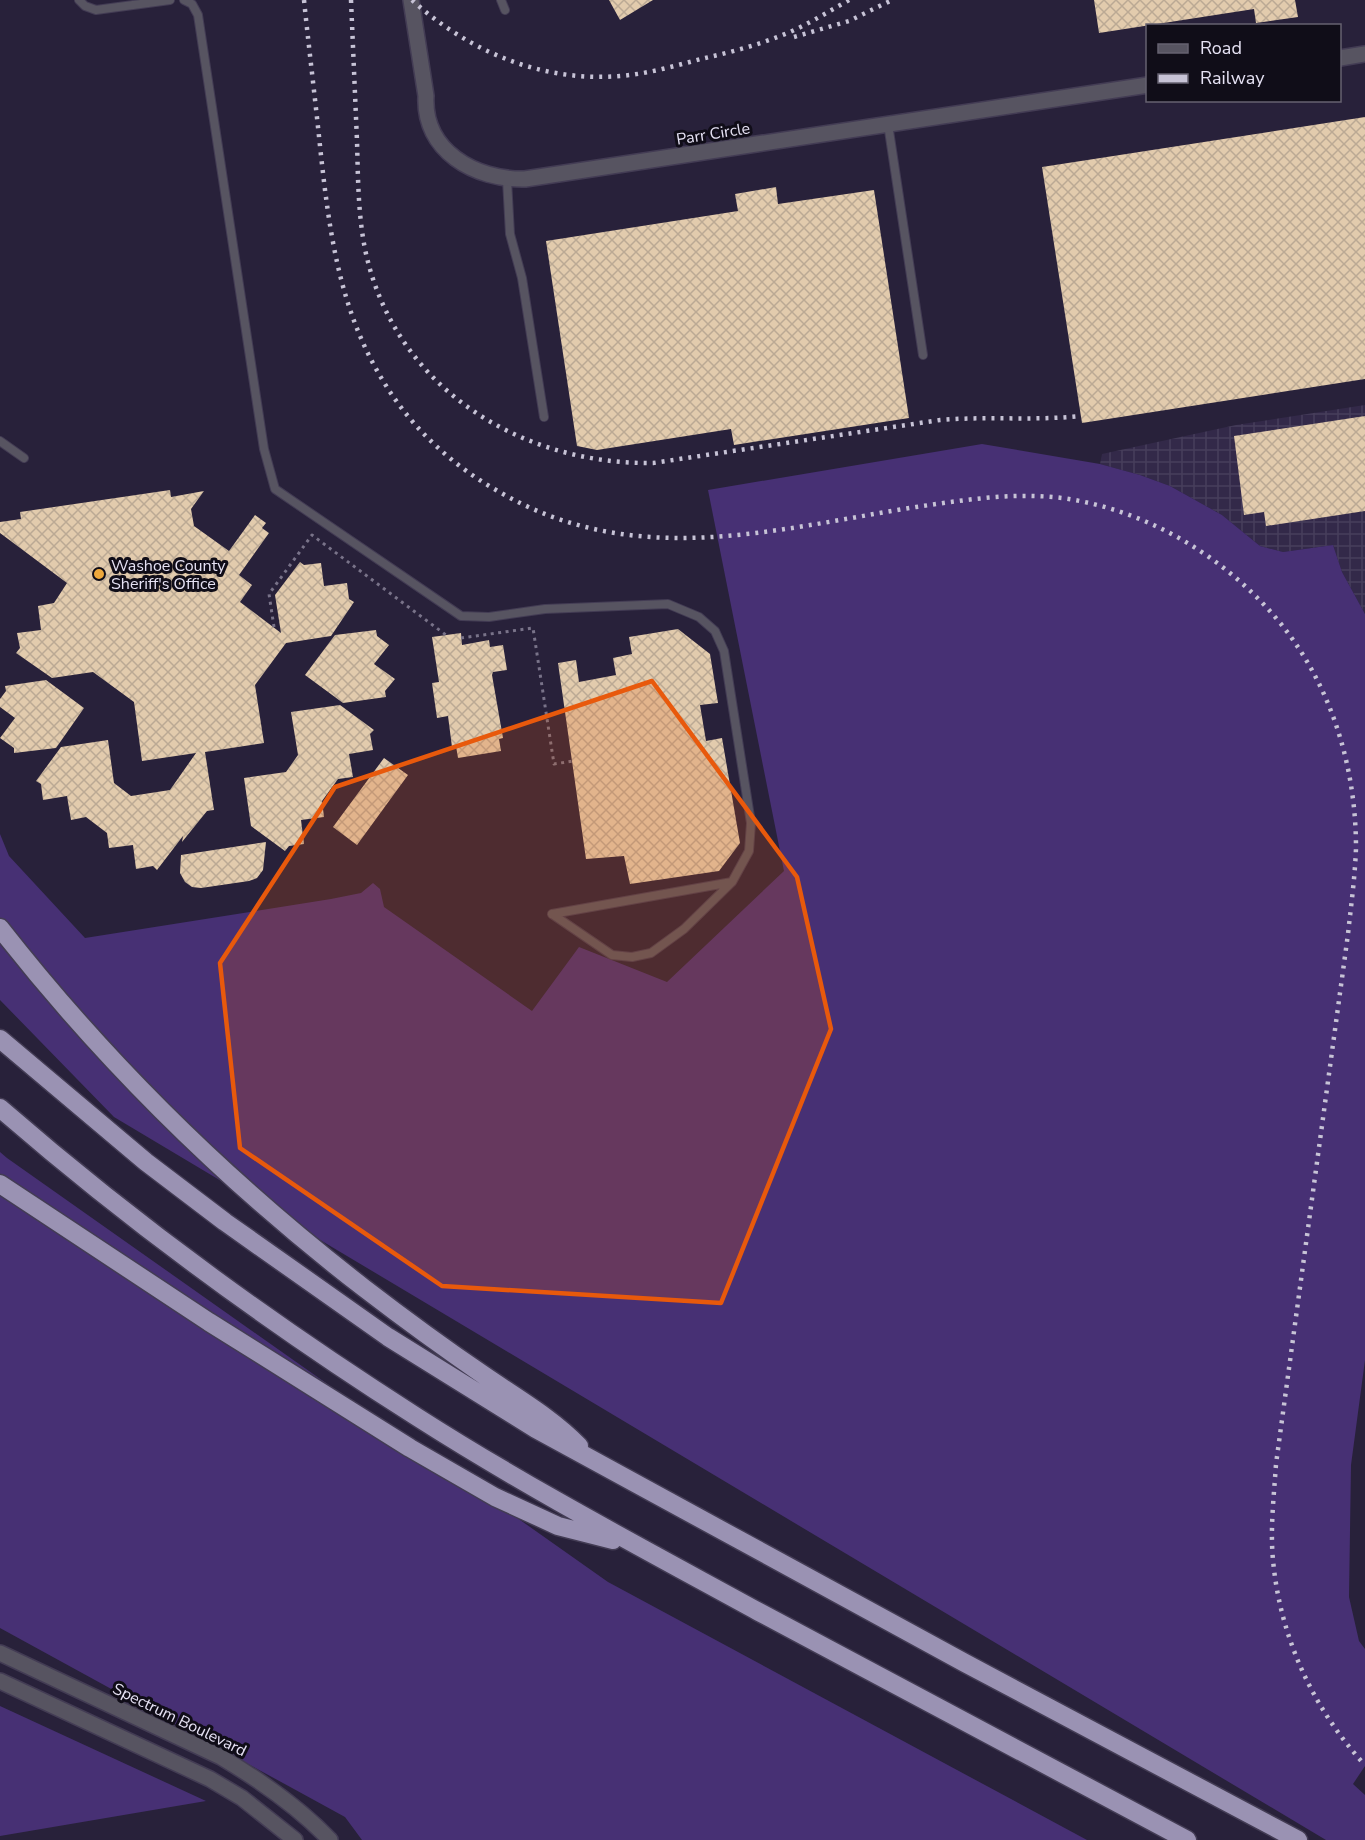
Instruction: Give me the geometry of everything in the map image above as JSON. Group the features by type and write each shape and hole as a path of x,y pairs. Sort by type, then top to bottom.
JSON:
{"highway":[{"path":"0,928 49,990 102,1048 247,1193 365,1289 470,1365 560,1426 594,1461"},
{"path":"0,1040 146,1162 225,1222 388,1337 536,1429 965,1663 1298,1840"},
{"path":"0,1108 160,1239 293,1335 419,1418 636,1546 1187,1840"},
{"path":"0,1184 208,1322 410,1448 485,1491 558,1526 636,1546"}],"street":[{"name":"Parr Circle","path":"411,0 426,96 425,111 432,130 442,146 457,160 472,170 507,180 1146,85"},
{"path":"1341,58 1365,54"},
{"name":"Spectrum Boulevard","path":"0,1653 221,1757 256,1778 292,1805 330,1840"},
{"path":"0,1681 210,1779 242,1798 295,1840"}],"lane":[{"path":"79,0 85,6 96,10 170,0"},
{"path":"184,0 192,4 198,15 264,449 275,489 461,616 489,617 544,609 668,604 699,617 715,630 724,651 751,823 749,851 732,882 684,929 651,952 632,957 612,955 552,914 732,882"},
{"path":"501,0 505,10"},
{"path":"888,124 923,355"},
{"path":"507,180 510,234 522,278 544,417"},
{"path":"0,441 24,458"}],"path":[{"path":"274,627 269,594 312,535 446,635"},
{"path":"462,638 533,628 554,764 573,761"}],"highlighted area":[{"path":"652,681 797,877 831,1029 721,1303 442,1286 240,1148 220,963 335,787"}],"shaded area":[{"path":"1365,405 1365,614 1342,572 1333,545 1283,552 1260,546 1222,515 1170,486 1100,464 1102,454 1236,425"},
{"path":"982,444 1100,464 1170,486 1222,515 1260,546 1283,552 1333,545 1342,572 1365,614 1365,1360 1351,1465 1349,1597 1359,1641 1365,1649 1365,1766 1353,1784 1365,1795 1365,1840 1326,1840 114,1117 0,1000 0,834 9,856 85,938 331,899 361,893 373,883 380,889 384,907 532,1011 579,947 667,982 784,871 708,490"},
{"path":"0,1152 608,1582 1087,1840 362,1840 345,1817 0,1628"},
{"path":"0,1706 206,1801 0,1836"}],"building":[{"path":"609,0 653,0 620,20"},
{"path":"1094,0 1295,0 1298,17 1256,23 1254,9 1099,33"},
{"path":"1365,117 1365,379 1082,423 1042,167"},
{"path":"776,187 778,204 874,190 909,418 734,445 731,429 597,450 577,446 546,241 738,211 735,194"},
{"path":"1365,416 1365,511 1266,526 1264,512 1244,515 1234,436"},
{"path":"170,490 171,497 204,491 191,509 194,526 229,551 255,515 266,523 262,528 269,533 239,575 252,585 240,602 281,633 275,595 300,562 304,565 321,563 324,586 347,583 349,599 354,602 331,636 286,643 255,685 264,743 205,752 214,810 207,811 182,842 183,836 157,870 153,866 136,869 133,845 109,848 107,833 86,817 71,820 67,796 43,800 41,784 36,781 61,747 108,740 114,783 131,796 170,790 196,753 142,761 134,702 93,672 52,678 16,653 20,648 17,633 41,630 38,606 54,603 67,583 0,533 0,522 21,519 20,512"},
{"path":"678,629 710,654 718,703 700,705 706,741 722,738 740,843 719,871 630,884 624,856 586,859 558,663 576,660 579,682 616,675 613,658 632,654 629,637"},
{"path":"376,630 377,636 389,645 374,664 395,679 385,691 386,697 343,703 305,675 335,635"},
{"path":"461,633 462,645 489,640 490,647 503,645 507,670 493,672 492,675 503,738 499,739 501,751 458,758 456,746 452,747 448,716 437,718 432,683 439,682 432,637"},
{"path":"46,680 84,708 56,748 14,753 14,748 0,738 15,718 0,707 0,699 6,691 5,686"},
{"path":"340,705 374,730 370,734 373,750 349,754 353,777 338,779 322,801 324,817 301,820 304,844 289,846 285,851 251,826 244,778 286,772 298,755 291,712"},
{"path":"384,758 408,775 357,845 333,827"},
{"path":"266,842 263,870 257,878 249,881 201,888 192,887 185,882 180,873 181,855"}],"railway":[{"path":"304,0 332,239 357,328 385,384 408,416 434,444 480,480 547,515 599,530 651,537 703,538 755,533 916,507 989,498 1044,496 1094,504 1155,525 1210,558 1259,600 1299,648 1327,701 1338,730 1351,788 1356,848 1348,934 1276,1464 1272,1548 1283,1617 1302,1670 1330,1720 1365,1765"},
{"path":"351,0 361,222 365,249 380,298 403,341 433,377 469,408 510,432 555,450 603,460 653,463 940,420 1080,416"},
{"path":"412,0 460,36 513,62 541,70 600,77 648,72 751,46 798,28 849,0"},
{"path":"794,37 849,21 892,0"}],"place":[{"name":"Washoe County Sheriff's Office","path":"99,574"}]}
